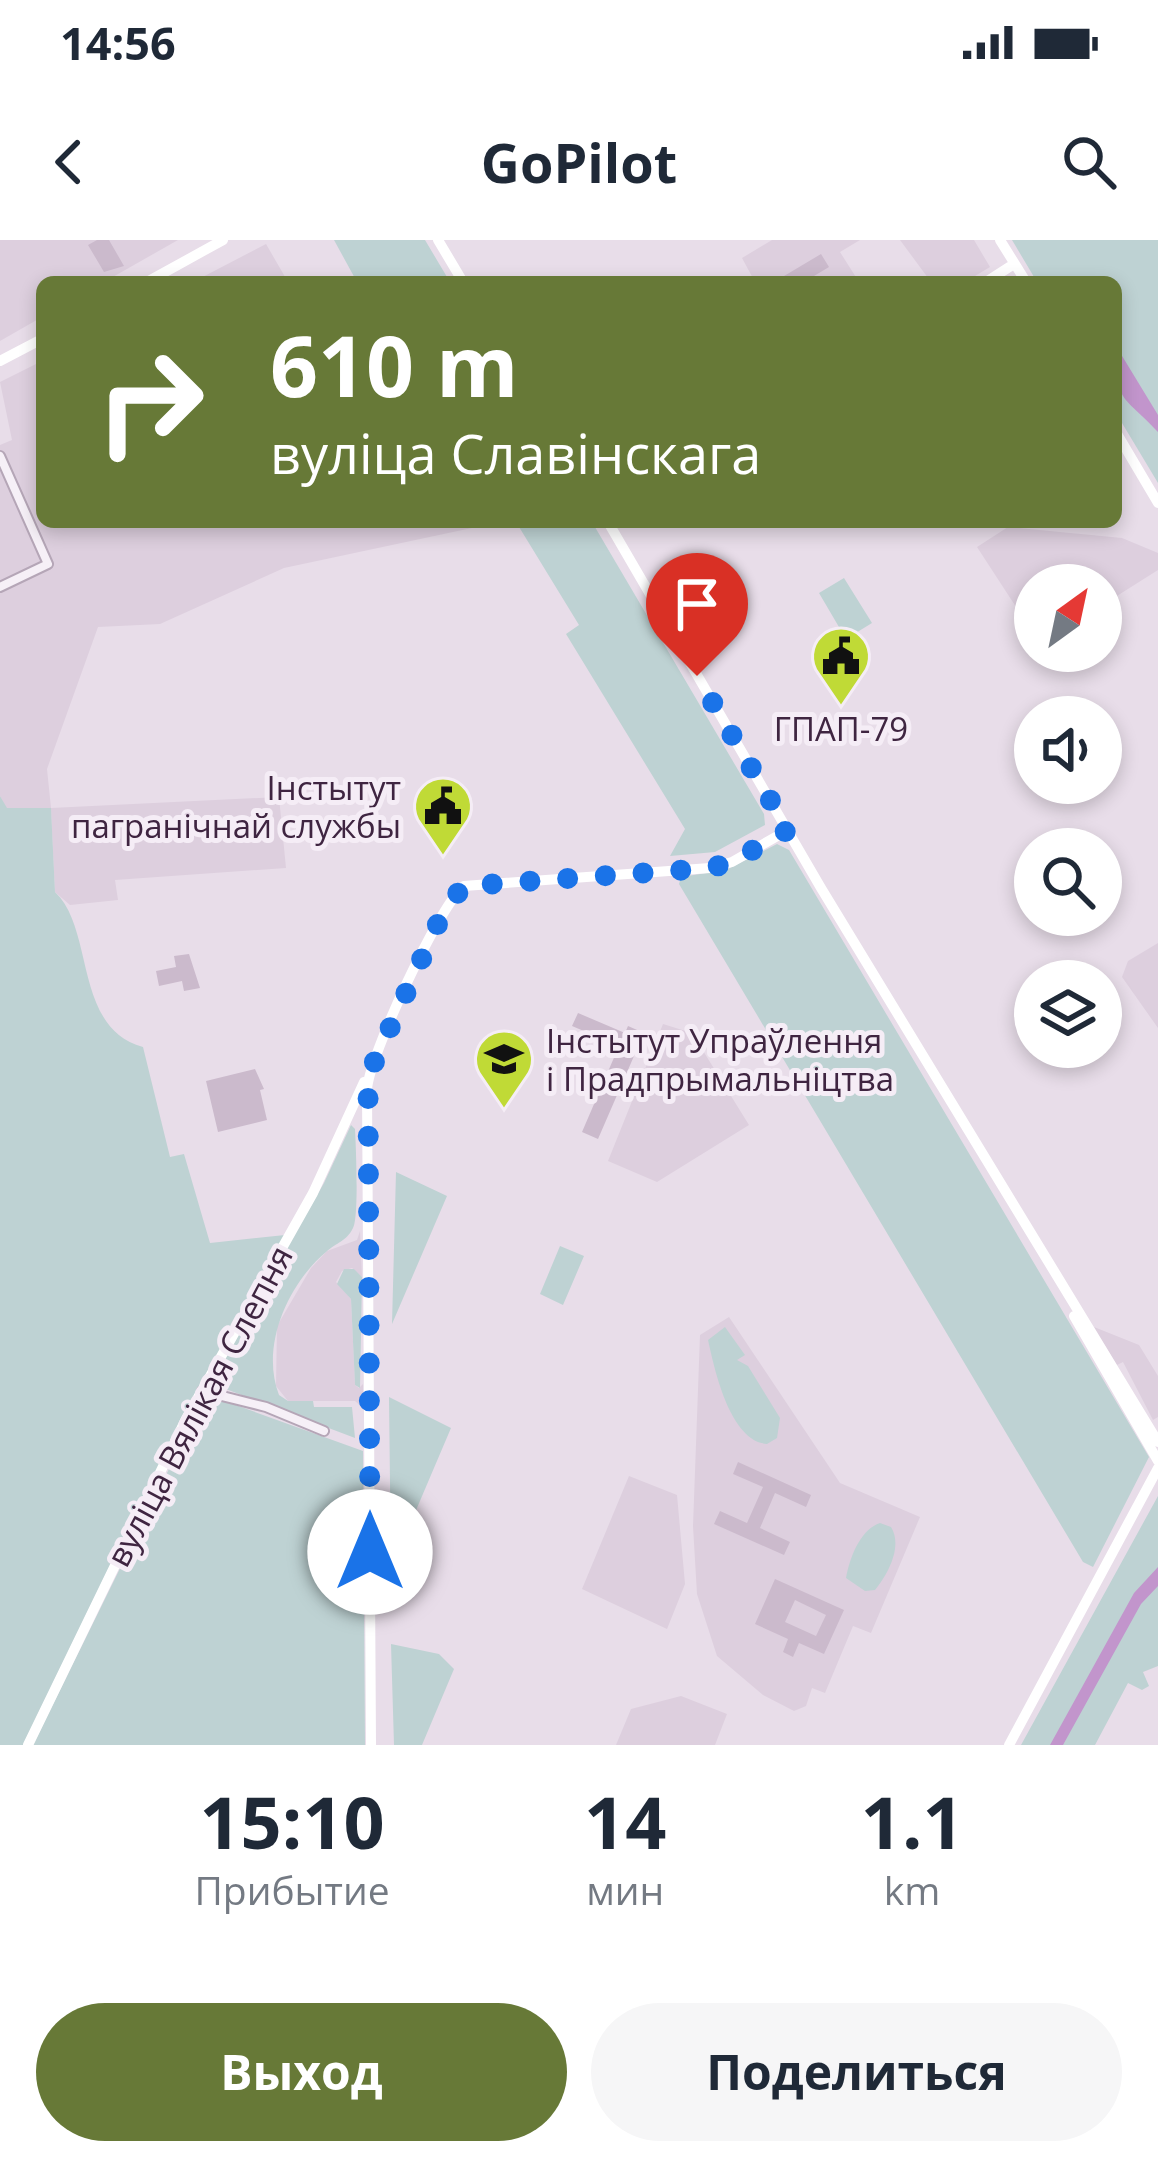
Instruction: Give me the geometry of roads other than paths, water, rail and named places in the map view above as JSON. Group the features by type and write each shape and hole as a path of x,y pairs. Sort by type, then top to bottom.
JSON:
{"street":[{"path":"158,276 223,240"},
{"path":"438,240 459,276"},
{"path":"1000,240 1022,276"},
{"path":"995,276 1014,264"},
{"path":"0,362 36,342"},
{"path":"1122,442 1158,503"},
{"path":"0,456 48,564 0,587"},
{"path":"612,528 1158,1442"},
{"name":"вуліца Вялікая Слепня","path":"28,1745 201,1390 313,1193 445,908 464,886 710,868 732,862 788,830"},
{"path":"369,1067 371,1745"},
{"path":"350,1116 367,1117"},
{"path":"1010,1745 1158,1464 1042,1255"},
{"path":"201,1390 266,1407 324,1431"},
{"path":"1144,1419 1158,1421"}],"place":[{"name":"ГПАП-79","path":"841,707"},
{"name":"Інстытут пагранічнай службы","path":"443,857"},
{"name":"Інстытут Упраўлення і Прадпрымальніцтва","path":"504,1110"}]}
